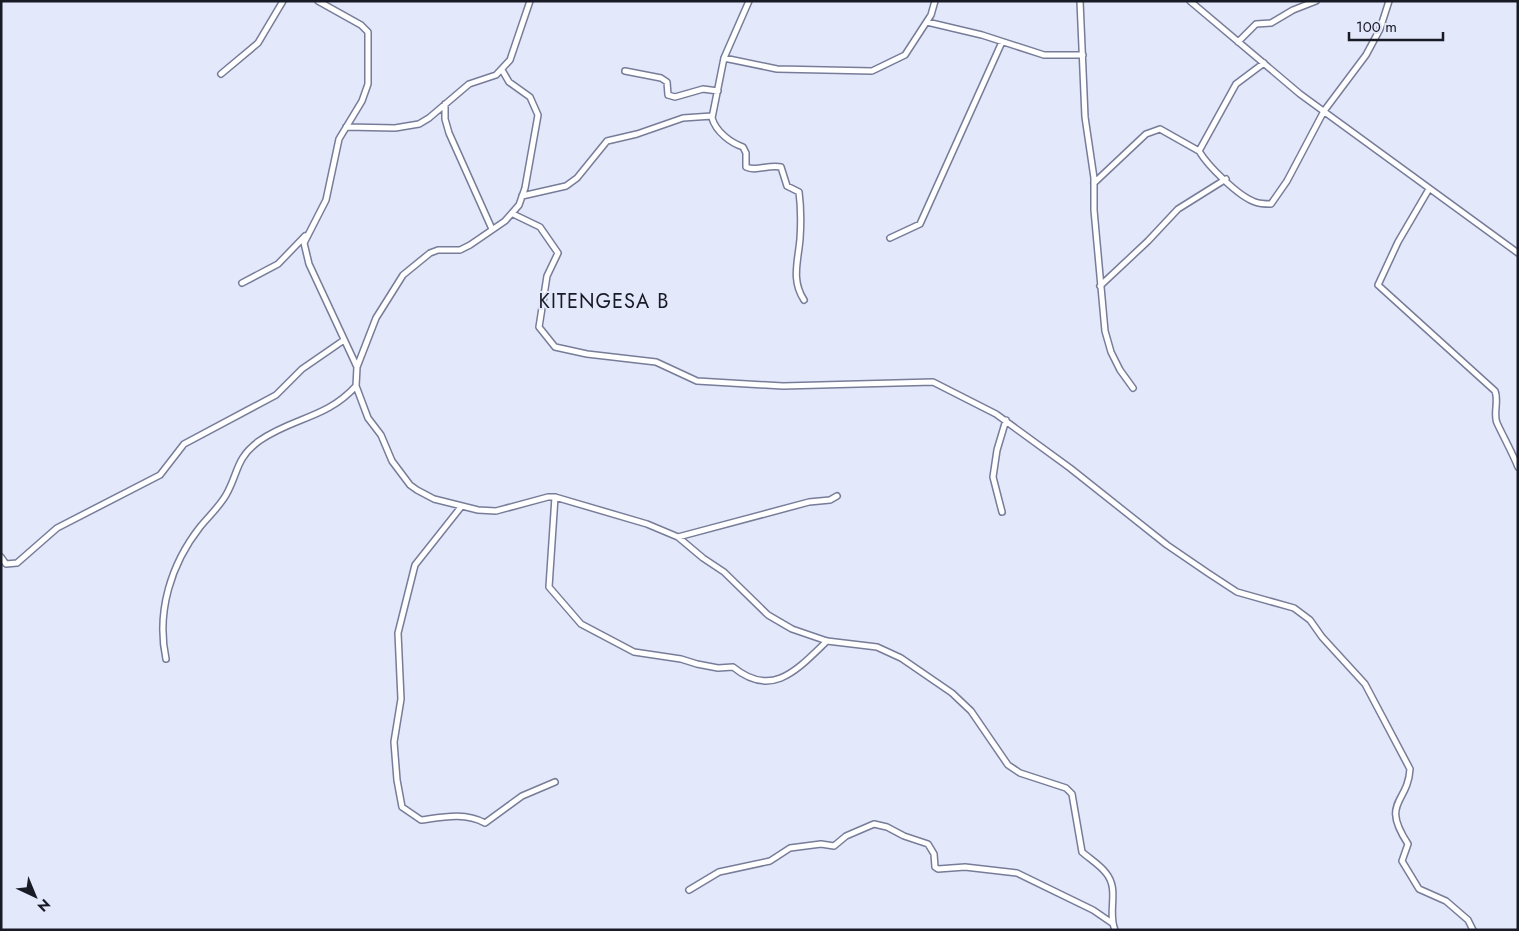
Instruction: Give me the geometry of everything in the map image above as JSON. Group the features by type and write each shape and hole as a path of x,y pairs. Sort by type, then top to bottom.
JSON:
{"street":[{"path":"221,74 258,43 282,1"},
{"path":"318,1 368,32 366,93 337,145 326,200 304,243 309,264 356,367"},
{"path":"346,127 408,128 429,118 468,84 488,78 502,70 513,53 530,1"},
{"path":"748,1 724,58 712,116 714,124 733,144 745,150 746,167 749,169 761,166 781,167 787,186 799,192 801,228 795,269 797,289 804,300"},
{"path":"724,58 777,69 872,71 905,55 927,22 935,1"},
{"path":"1080,1 1085,116 1094,183 1094,210 1105,331 1111,352 1120,370 1133,388"},
{"path":"1190,1 1324,111 1518,253"},
{"path":"1238,42 1256,24 1271,23 1293,10 1316,1"},
{"path":"1094,183 1146,134 1160,129 1199,151 1208,166 1226,179 1245,197 1256,202 1271,204 1286,182 1324,111 1366,55 1380,29 1389,1"},
{"path":"927,22 1044,55 1083,55"},
{"path":"890,238 920,224 1002,42"},
{"path":"1199,151 1236,84 1264,63"},
{"path":"502,70 509,82 530,97 538,115 522,196 513,214 470,245 460,250 438,250 430,253 412,266 384,304 356,367 356,386 368,418 381,435 392,461 410,485 434,499 462,507 496,511 548,496 647,524 678,537 703,558 724,572 779,623 827,641 877,647 918,668 952,693 970,711 1008,765 1020,773 1069,790 1075,804 1078,838 1082,852 1104,870 1112,881 1114,889 1112,923 1115,930"},
{"path":"626,71 661,78 667,82 668,95 675,97 703,89 718,91"},
{"path":"446,104 445,119 451,137 492,230"},
{"path":"522,196 566,186 577,178 607,141 637,134 683,118 712,116"},
{"path":"1100,286 1148,241 1178,209 1226,179"},
{"path":"1429,189 1398,242 1378,285 1495,391 1497,398 1496,422 1503,431 1518,468"},
{"path":"513,214 540,228 558,253 547,276 538,327 556,347 587,354 656,362 697,381 724,384 783,386 933,382 1006,420 1167,545 1237,592 1294,608 1310,620 1322,637 1365,684 1410,768 1410,776 1398,801 1395,816 1408,844 1402,861 1419,888 1446,901 1468,920 1473,930"},
{"path":"242,283 278,264 306,236"},
{"path":"1,556 6,564 17,563 57,528 160,475 184,444 276,395 302,369 344,340"},
{"path":"166,659 164,615 173,571 200,528 226,496 237,466 246,451 278,429 310,418 342,401 356,386"},
{"path":"1002,512 993,476 997,450 1006,420"},
{"path":"678,537 801,504 830,500 838,496"},
{"path":"555,497 549,588 574,618 634,652 681,658 697,664 718,668 733,667 742,676 762,683 790,672 827,641"},
{"path":"462,507 414,565 398,633 401,698 394,742 397,780 402,807 421,820 448,816 473,816 485,823 522,796 555,782"},
{"path":"689,890 719,872 770,861 790,848 821,844 834,846 846,836 874,824 887,827 904,836 928,844 938,869 965,867 1017,873 1093,910 1112,923"}],"district":[{"name":"KITENGESA B","path":"604,301"}]}
